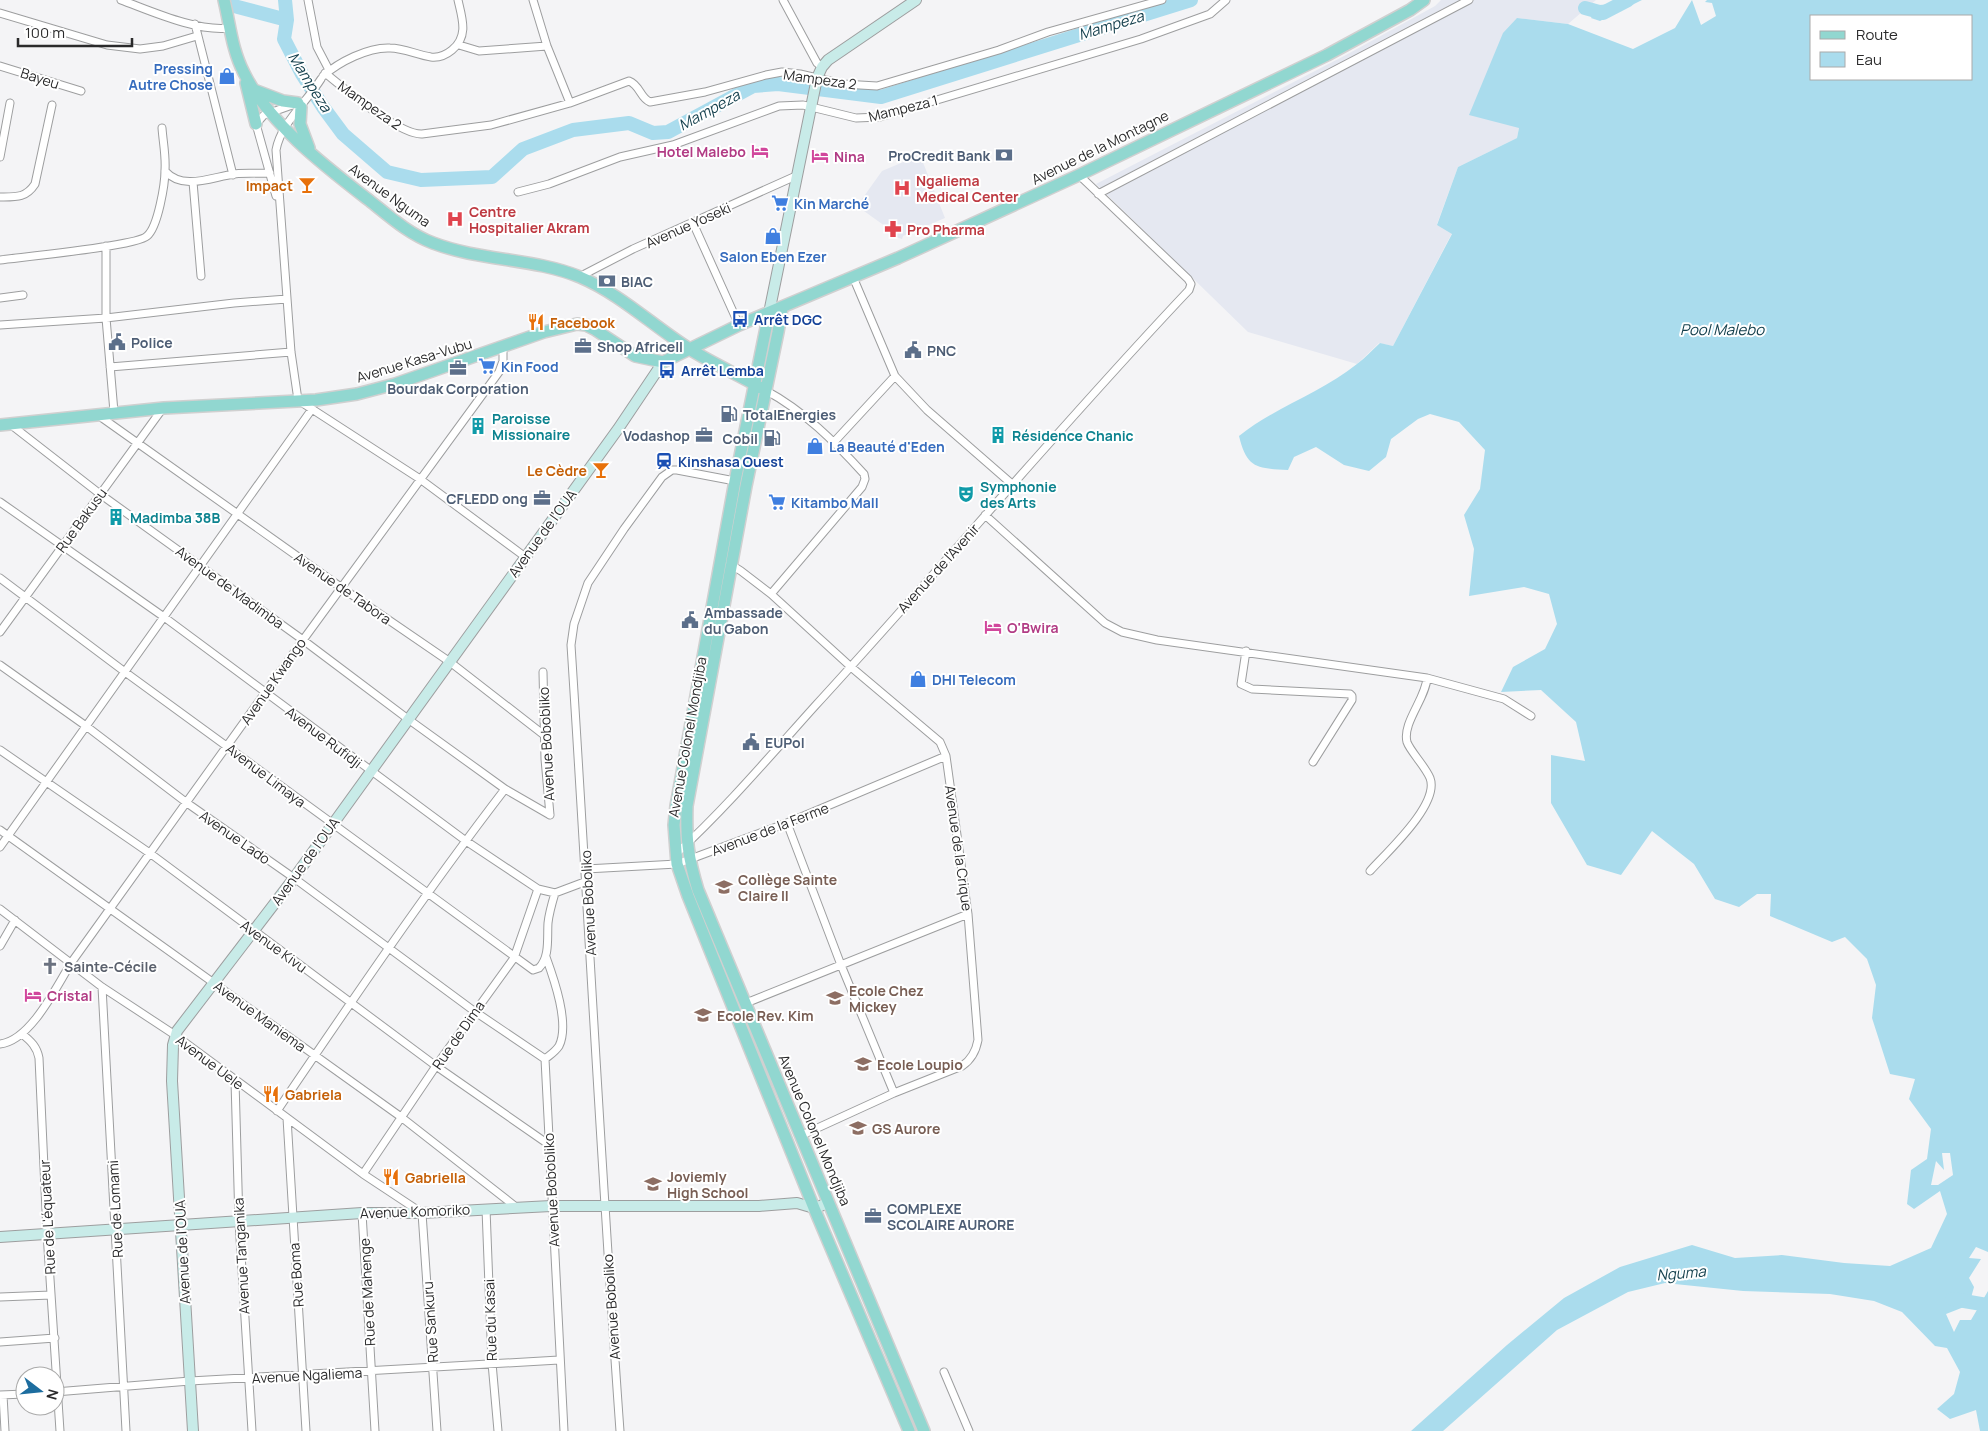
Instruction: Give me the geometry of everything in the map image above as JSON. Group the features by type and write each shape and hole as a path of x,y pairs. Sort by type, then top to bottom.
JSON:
{"main road":[{"name":"Avenue Nguma","path":"224,0 229,28 243,72 253,90 310,152 406,229 434,243 460,251 537,266 579,277 606,291 688,349 760,387"},
{"name":"Avenue de la Montagne","path":"782,308 1079,175 1327,55 1410,10 1424,0"},
{"path":"243,72 256,124"},
{"path":"253,90 283,101 302,103 300,124 310,152"},
{"path":"663,362 739,325 782,308"},
{"name":"Avenue Colonel Mondjiba","path":"782,308 778,332 760,387 735,481 676,806 674,825 677,859 698,920 814,1208 909,1431"},
{"name":"Avenue Colonel Mondjiba","path":"769,313 760,387 732,565 687,806 689,860 698,890 924,1431"},
{"name":"Avenue Kasa-Vubu","path":"5,425 114,412 329,398 373,390 544,332 577,324 586,325 635,356 663,362"}],"street":[{"path":"121,0 194,24 214,28 229,28"},
{"path":"308,0 317,47 325,74"},
{"path":"458,0 464,24 459,45 447,54 440,57 430,57 397,48 378,48 349,59 325,74 285,127 276,150 291,352 298,400 420,479 524,556"},
{"path":"532,0 547,46 570,103"},
{"path":"782,0 817,63 822,67"},
{"path":"769,313 816,81 822,67 828,60 916,0"},
{"name":"Mampeza 2","path":"325,74 360,101 410,133 416,134 482,128 570,103 629,81 636,84 647,102 705,92 782,72 800,74 816,81 876,86 999,50 1048,32 1162,0"},
{"name":"Mampeza 1","path":"518,192 549,184 620,157 674,145 696,135 779,106 792,104 812,106 856,118 880,117 1140,39 1210,14 1226,0"},
{"path":"1098,194 1469,0"},
{"path":"0,13 108,45 140,49 163,46 197,36"},
{"path":"194,24 233,174"},
{"path":"459,45 479,51 547,46"},
{"name":"Bayeu","path":"0,66 80,91"},
{"path":"0,157 10,103"},
{"path":"280,211 256,124 261,117 302,103"},
{"path":"0,197 20,197 29,193 35,184 52,105"},
{"path":"0,260 106,246 142,240 148,236 159,209 165,171 162,128"},
{"path":"165,171 173,178 193,182 233,174 270,172"},
{"name":"Avenue Yoseki","path":"579,277 633,249 798,175"},
{"name":"Avenue de l'Avenir","path":"677,859 687,844 851,667 1191,287 1188,279 1079,175"},
{"path":"193,182 201,276"},
{"path":"693,223 739,325"},
{"path":"106,246 106,318 114,412"},
{"path":"777,274 782,308"},
{"path":"853,276 895,376 927,410 1013,485"},
{"path":"0,298 23,295"},
{"path":"0,325 106,318 234,303 287,299"},
{"name":"Avenue Kwango","path":"22,1034 38,1015 71,963 151,854 265,692 499,372 503,361 503,347"},
{"path":"110,367 291,352"},
{"name":"Avenue de l’OUA","path":"193,1431 172,1081 175,1035 294,878 633,407 663,362"},
{"path":"834,442 895,376"},
{"path":"760,387 794,407 834,442 864,474 865,483 771,594"},
{"name":"Rue Bakusu","path":"0,632 164,408"},
{"path":"0,847 312,409"},
{"name":"Avenue de Tabora","path":"98,415 450,662 544,734"},
{"name":"Avenue de Madimba","path":"5,425 201,565 505,789 550,815"},
{"name":"Avenue Boboliko","path":"620,1431 604,1207 587,881 571,645 574,624 584,590 624,528 662,477 668,472 677,470 735,481"},
{"name":"Avenue Rufidji","path":"0,502 164,617 466,841 538,890 555,893"},
{"path":"985,515 1105,623 1122,632 1157,640 1246,651 1427,678 1504,699 1531,716"},
{"path":"720,563 732,565"},
{"name":"Avenue de la Crique","path":"732,565 771,594 851,667 932,733 940,742 946,756 968,914 978,1040 973,1054 962,1066 894,1093"},
{"name":"Avenue Limaya","path":"0,578 514,958 533,970 540,968 546,957"},
{"path":"1246,651 1241,684 1252,689 1350,694 1352,696 1352,700 1313,762"},
{"name":"Avenue Lado","path":"0,665 86,726 187,803 294,878 388,949 545,1059"},
{"name":"Avenue Bobobliko","path":"543,672 544,734 550,815"},
{"path":"1370,871 1415,822 1431,794 1430,779 1407,742 1408,726 1427,688 1427,678"},
{"name":"Avenue Kivu","path":"0,750 151,854 436,1066 548,1144"},
{"name":"Avenue de la Ferme","path":"586,869 677,859 689,860 787,823 946,756"},
{"path":"277,1111 388,949 505,789"},
{"path":"787,823 841,965 894,1093 800,1136"},
{"name":"Avenue Maniema","path":"0,830 215,982 401,1117 516,1207"},
{"path":"545,1059 553,1054 561,1038 560,999 546,957 551,904 555,893 587,881"},
{"name":"Rue de Dima","path":"363,1174 474,1011 514,958 538,890"},
{"name":"Avenue Uele","path":"0,910 16,920 102,987 175,1035 363,1174 422,1213"},
{"path":"746,1003 968,914"},
{"path":"0,946 16,920"},
{"name":"Rue de Lomami","path":"102,987 126,1431"},
{"path":"0,1044 11,1042 22,1034"},
{"name":"Rue de L'équateur","path":"22,1034 32,1042 39,1058 56,1366"},
{"name":"Avenue Bobobliko","path":"545,1059 551,1206 564,1431"},
{"name":"Avenue Tanganika","path":"235,1081 239,1222 252,1431"},
{"name":"Rue Boma","path":"287,1118 306,1431"},
{"name":"Avenue Komoriko","path":"0,1237 362,1213 422,1213 551,1206 759,1206 797,1203 814,1208 829,1203"},
{"name":"Rue du Kasai","path":"486,1209 492,1363 498,1431"},
{"name":"Rue de Mahenge","path":"362,1213 375,1431"},
{"name":"Rue Sankuru","path":"422,1213 437,1431"},
{"path":"0,1297 51,1295"},
{"path":"0,1342 55,1338"},
{"name":"Avenue Ngaliema","path":"65,1391 559,1360"},
{"path":"944,1372 969,1431"},
{"path":"5,1431 1,1395 15,1394"},
{"name":"Rue de L'équateur","path":"58,1416 60,1431"}],"shaded area":[{"path":"1441,0 1596,0 1568,24 1517,18 1519,128 1517,138 1458,167 1437,224 1452,233 1393,346 1379,343 1357,364 1248,332 1096,184 1346,55 1435,6"},
{"name":"Ngaliema Medical Center","path":"920,155 945,218 903,236 902,239 896,237 896,234 857,206 882,171"}],"water":[{"path":"1618,0 1642,0 1600,21 1591,18 1599,5 1613,4"},
{"name":"Pool Malebo","path":"1692,0 1701,25 1716,16 1712,3 1705,2 1707,0 1988,0 1988,1252 1976,1247 1969,1258 1981,1259 1969,1278 1974,1287 1969,1305 1946,1314 1954,1332 1960,1320 1971,1320 1988,1291 1988,1431 1980,1431 1976,1410 1950,1419 1937,1409 1954,1394 1960,1372 1947,1348 1935,1346 1902,1312 1874,1301 1830,1294 1743,1291 1665,1283 1628,1292 1557,1330 1443,1431 1411,1431 1507,1345 1564,1298 1620,1267 1692,1245 1735,1258 1782,1255 1844,1263 1890,1266 1931,1248 1947,1214 1940,1191 1914,1209 1907,1204 1911,1170 1927,1159 1931,1129 1909,1099 1915,1079 1890,1074 1872,1018 1876,985 1867,959 1845,937 1832,942 1770,916 1771,894 1757,894 1739,907 1715,899 1694,864 1652,831 1621,875 1587,865 1551,803 1551,755 1585,761 1576,722 1541,690 1501,692 1513,667 1545,649 1557,624 1549,594 1524,587 1469,596 1474,549 1464,515 1480,489 1485,450 1459,422 1430,414 1418,419 1391,439 1386,457 1369,471 1344,465 1316,447 1294,457 1288,470 1261,467 1250,461 1242,447 1239,436 1343,374 1360,362 1380,343 1393,346 1452,234 1437,225 1458,167 1517,138 1519,128 1469,115 1503,33 1517,18 1568,24 1633,49 1675,28","holes":["1942,1153 1950,1153 1953,1175 1938,1185 1931,1185 1936,1161 1944,1170"]}],"waterway":[{"name":"Mampeza","path":"285,0 287,20 284,39 302,74 343,134 387,172 421,180 492,177 523,149 573,130 629,123 653,133 668,132 753,86 778,84 881,97 1191,0"},
{"name":"Mampeza","path":"1585,8 1603,13 1628,0"},
{"path":"234,6 287,20"},
{"name":"Nguma","path":"1952,1299 1988,1305"}],"place":[{"name":"Pressing Autre Chose","path":"227,76"},
{"name":"Hotel Malebo","path":"760,151"},
{"name":"ProCredit Bank","path":"1004,155"},
{"name":"Nina","path":"820,156"},
{"name":"Impact","path":"307,185"},
{"name":"Ngaliema Medical Center","path":"902,188"},
{"name":"Kin Marché","path":"780,203"},
{"name":"Centre Hospitalier Akram","path":"455,219"},
{"name":"Pro Pharma","path":"893,229"},
{"name":"Salon Eben Ezer","path":"773,236"},
{"name":"BIAC","path":"607,281"},
{"name":"Arrêt DGC","path":"740,319"},
{"name":"Facebook","path":"536,322"},
{"name":"Police","path":"117,342"},
{"name":"Shop Africell","path":"583,346"},
{"name":"PNC","path":"913,350"},
{"name":"Kin Food","path":"487,366"},
{"name":"Bourdak Corporation","path":"458,368"},
{"name":"Arrêt Lemba","path":"667,370"},
{"name":"TotalEnergies","path":"729,414"},
{"name":"Paroisse Missionaire","path":"478,426"},
{"name":"Vodashop","path":"704,435"},
{"name":"Résidence Chanic","path":"998,435"},
{"name":"Cobil","path":"772,438"},
{"name":"La Beauté d'Eden","path":"815,446"},
{"name":"Kinshasa Ouest","path":"664,461"},
{"name":"Le Cèdre","path":"601,470"},
{"name":"Symphonie des Arts","path":"966,494"},
{"name":"CFLEDD ong","path":"542,498"},
{"name":"Kitambo Mall","path":"777,502"},
{"name":"Madimba 38B","path":"116,517"},
{"name":"Ambassade du Gabon","path":"690,620"},
{"name":"O'Bwira","path":"993,627"},
{"name":"DHI Telecom","path":"918,679"},
{"name":"EUPol","path":"751,742"},
{"name":"Collège Sainte Claire II","path":"724,887"},
{"name":"Sainte-Cécile","path":"50,966"},
{"name":"Cristal","path":"33,995"},
{"name":"Ecole Chez Mickey","path":"835,998"},
{"name":"Ecole Rev. Kim","path":"703,1015"},
{"name":"Ecole Loupio","path":"863,1064"},
{"name":"Gabriela","path":"271,1094"},
{"name":"GS Aurore","path":"858,1128"},
{"name":"Gabriella","path":"391,1177"},
{"name":"Joviemly High School","path":"653,1184"},
{"name":"COMPLEXE SCOLAIRE AURORE","path":"873,1216"}]}
